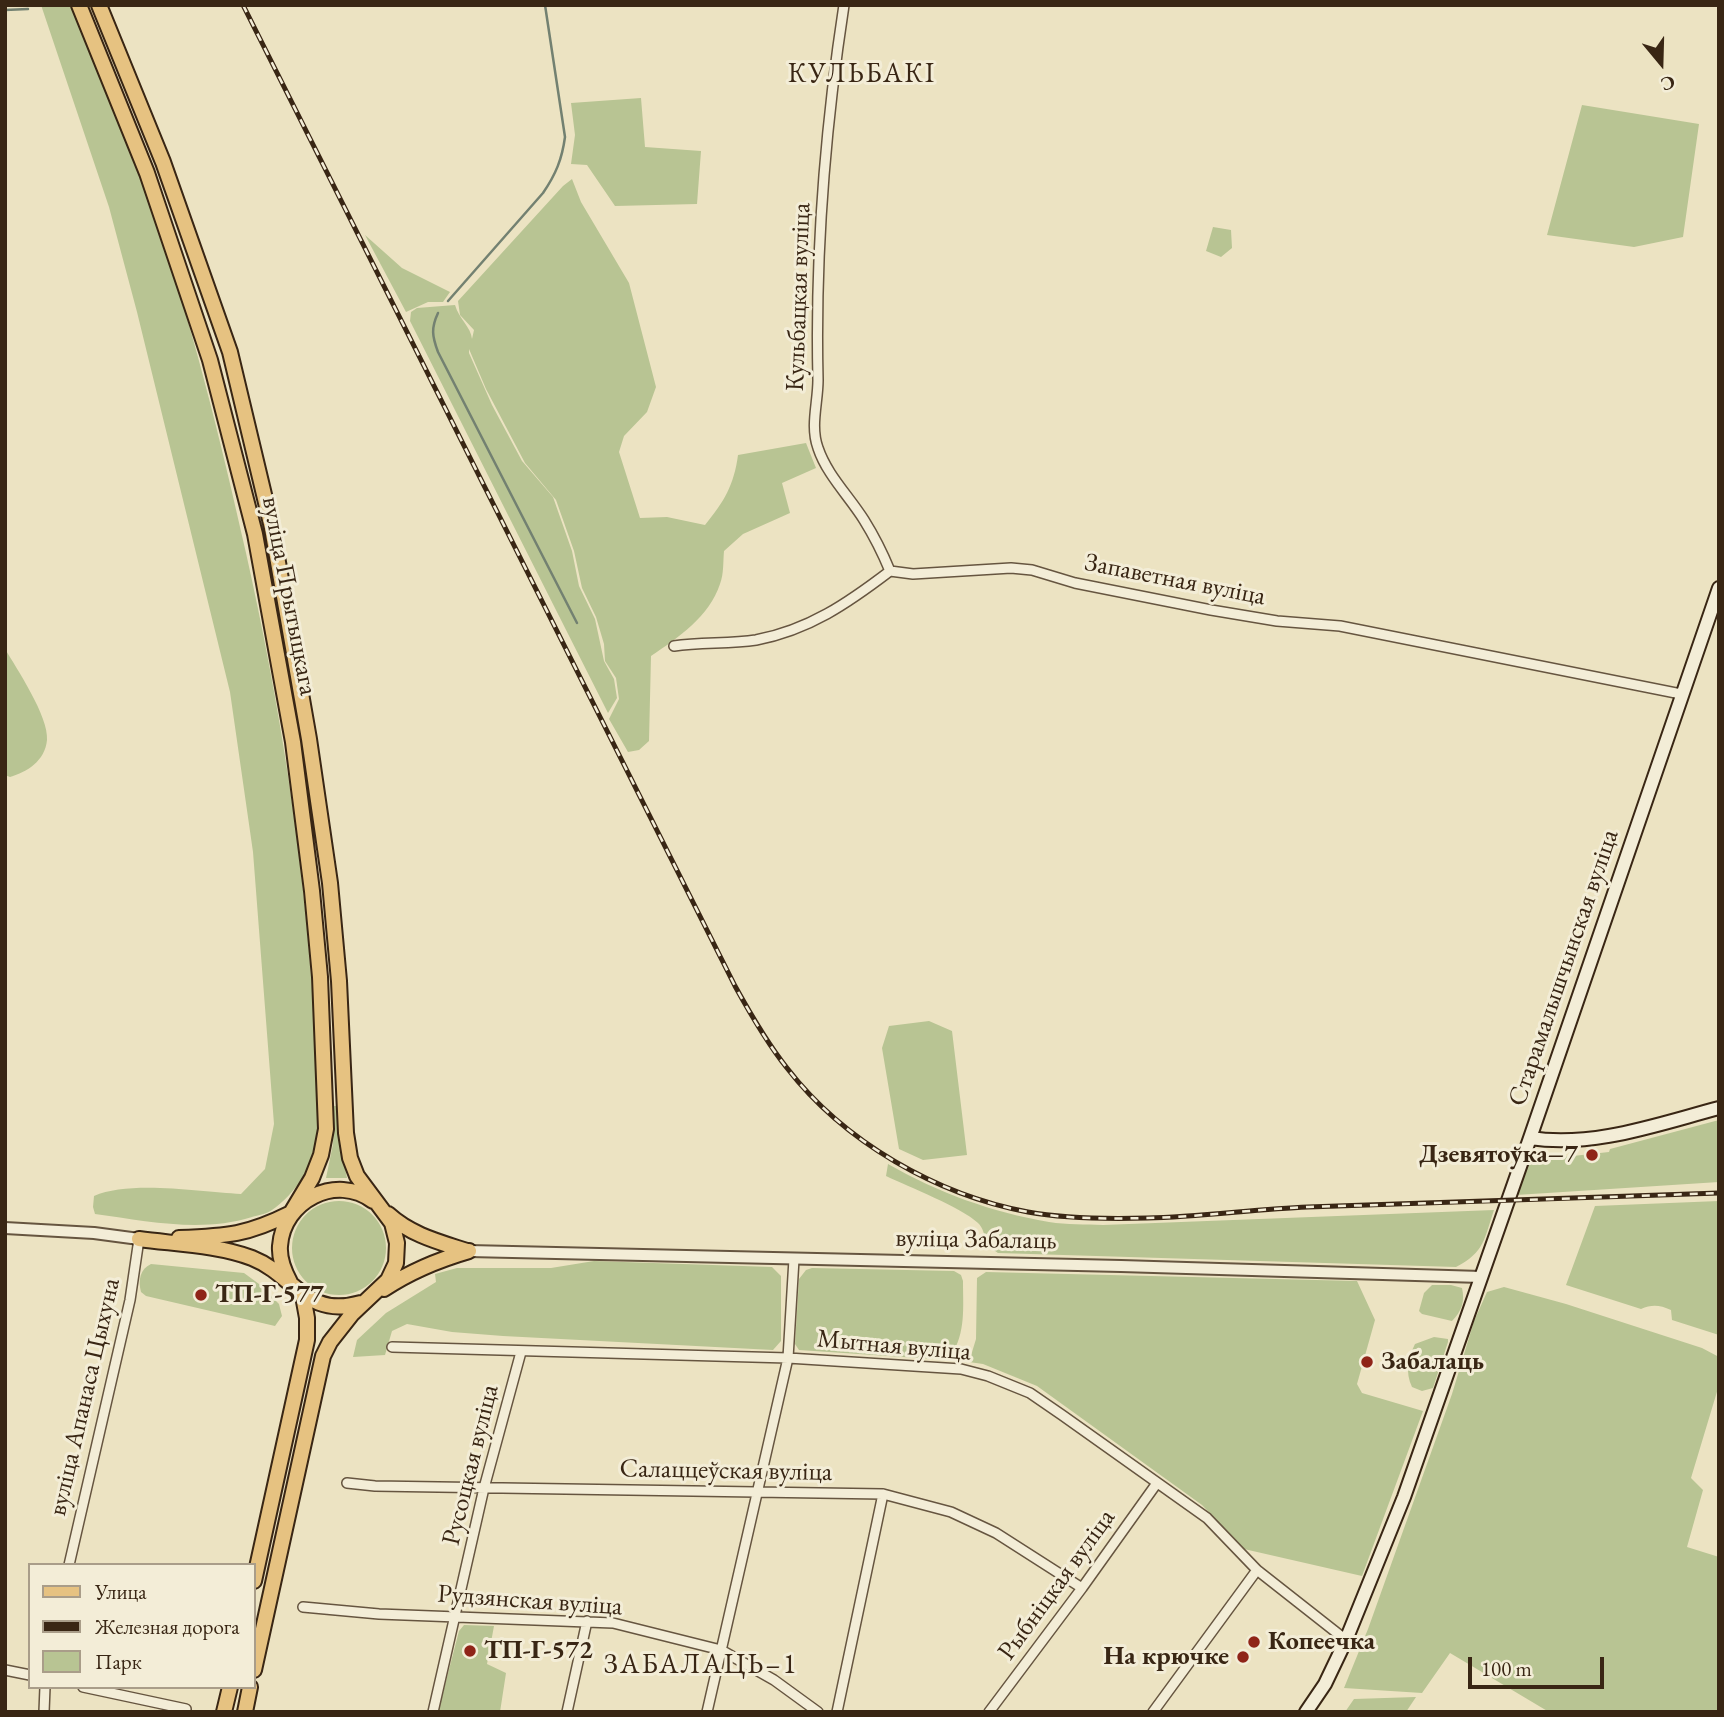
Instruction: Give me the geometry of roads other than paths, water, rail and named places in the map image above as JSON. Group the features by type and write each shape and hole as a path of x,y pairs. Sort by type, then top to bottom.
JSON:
{"main road":[{"name":"вуліца Прытыцкага","path":"79,5 147,173 210,360 255,534 290,729 312,891 320,977 326,1099 326,1129 321,1155 306,1191 291,1213"},
{"name":"вуліца Прытыцкага","path":"99,5 163,162 230,352 272,528 309,740 330,883 339,981 346,1133 357,1176 380,1207"},
{"name":"Старамалышчынская вуліца","path":"1306,1712 1325,1684 1346,1640 1404,1497 1719,588"},
{"path":"1530,1138 1551,1142 1603,1137 1719,1108"},
{"path":"139,1239 228,1236 256,1230 291,1213 310,1197 334,1190 351,1191 367,1197 401,1226 469,1251"},
{"path":"256,1661 323,1356 330,1342 352,1314 388,1280 396,1263 397,1243 392,1223 380,1207"},
{"path":"256,1572 307,1340 303,1296 290,1283 282,1266 279,1248 291,1213"},
{"path":"139,1239 213,1249 254,1259 303,1296 331,1307 360,1303 439,1259 469,1251"},
{"path":"225,1712 230,1689"},
{"path":"245,1712 250,1689"}],"street":[{"name":"Кульбацкая вуліца","path":"844,5 837,52 818,257 818,394 815,437 827,467 864,521 890,572"},
{"name":"Запаветная вуліца","path":"890,572 913,574 1011,568 1032,570 1075,583 1211,610 1277,621 1340,626 1681,694"},
{"path":"674,646 753,640 793,631 840,608 890,572"},
{"path":"5,1228 94,1233 139,1239"},
{"name":"вуліца Апанаса Цыхуна","path":"69,1563 130,1300 139,1239"},
{"name":"вуліца Забалаць","path":"469,1251 1481,1277"},
{"path":"707,1712 788,1358 794,1259"},
{"name":"Мытная вуліца","path":"392,1347 788,1358 961,1369 988,1376 1030,1393 1207,1518 1256,1570 1346,1640"},
{"name":"Русоцкая вуліца","path":"433,1712 484,1488 521,1352"},
{"name":"Салаццеўская вуліца","path":"347,1483 374,1486 883,1494 951,1512 996,1533 1082,1588"},
{"name":"Рыбніцкая вуліца","path":"989,1712 1157,1483"},
{"path":"837,1712 883,1494"},
{"path":"1153,1712 1256,1570"},
{"name":"Рудзянская вуліца","path":"303,1607 379,1614 613,1623 721,1650 774,1680 818,1712"},
{"path":"567,1712 587,1621"},
{"path":"5,1670 28,1675"},
{"path":"44,1712 45,1689"},
{"path":"92,1689 186,1709"}],"waterway":[{"path":"448,301 543,193 560,159 565,137 545,5"},
{"path":"5,10 28,9"},
{"path":"438,313 433,332 438,352 577,623"}],"railway":[{"path":"243,5 735,986 780,1058 810,1095 864,1142 895,1161 960,1193 994,1204 1057,1216 1167,1217 1308,1207 1719,1193"}],"place":[{"name":"Дзевятоўка–7","path":"1592,1155"},
{"name":"ТП-Г-577","path":"201,1295"},
{"name":"Забалаць","path":"1367,1362"},
{"name":"Копеечка","path":"1254,1642"},
{"name":"ТП-Г-572","path":"470,1651"},
{"name":"На крючке","path":"1243,1657"}],"district":[{"name":"КУЛЬБАКІ","path":"862,74"},
{"name":"ЗАБАЛАЦЬ–1","path":"701,1665"}]}
